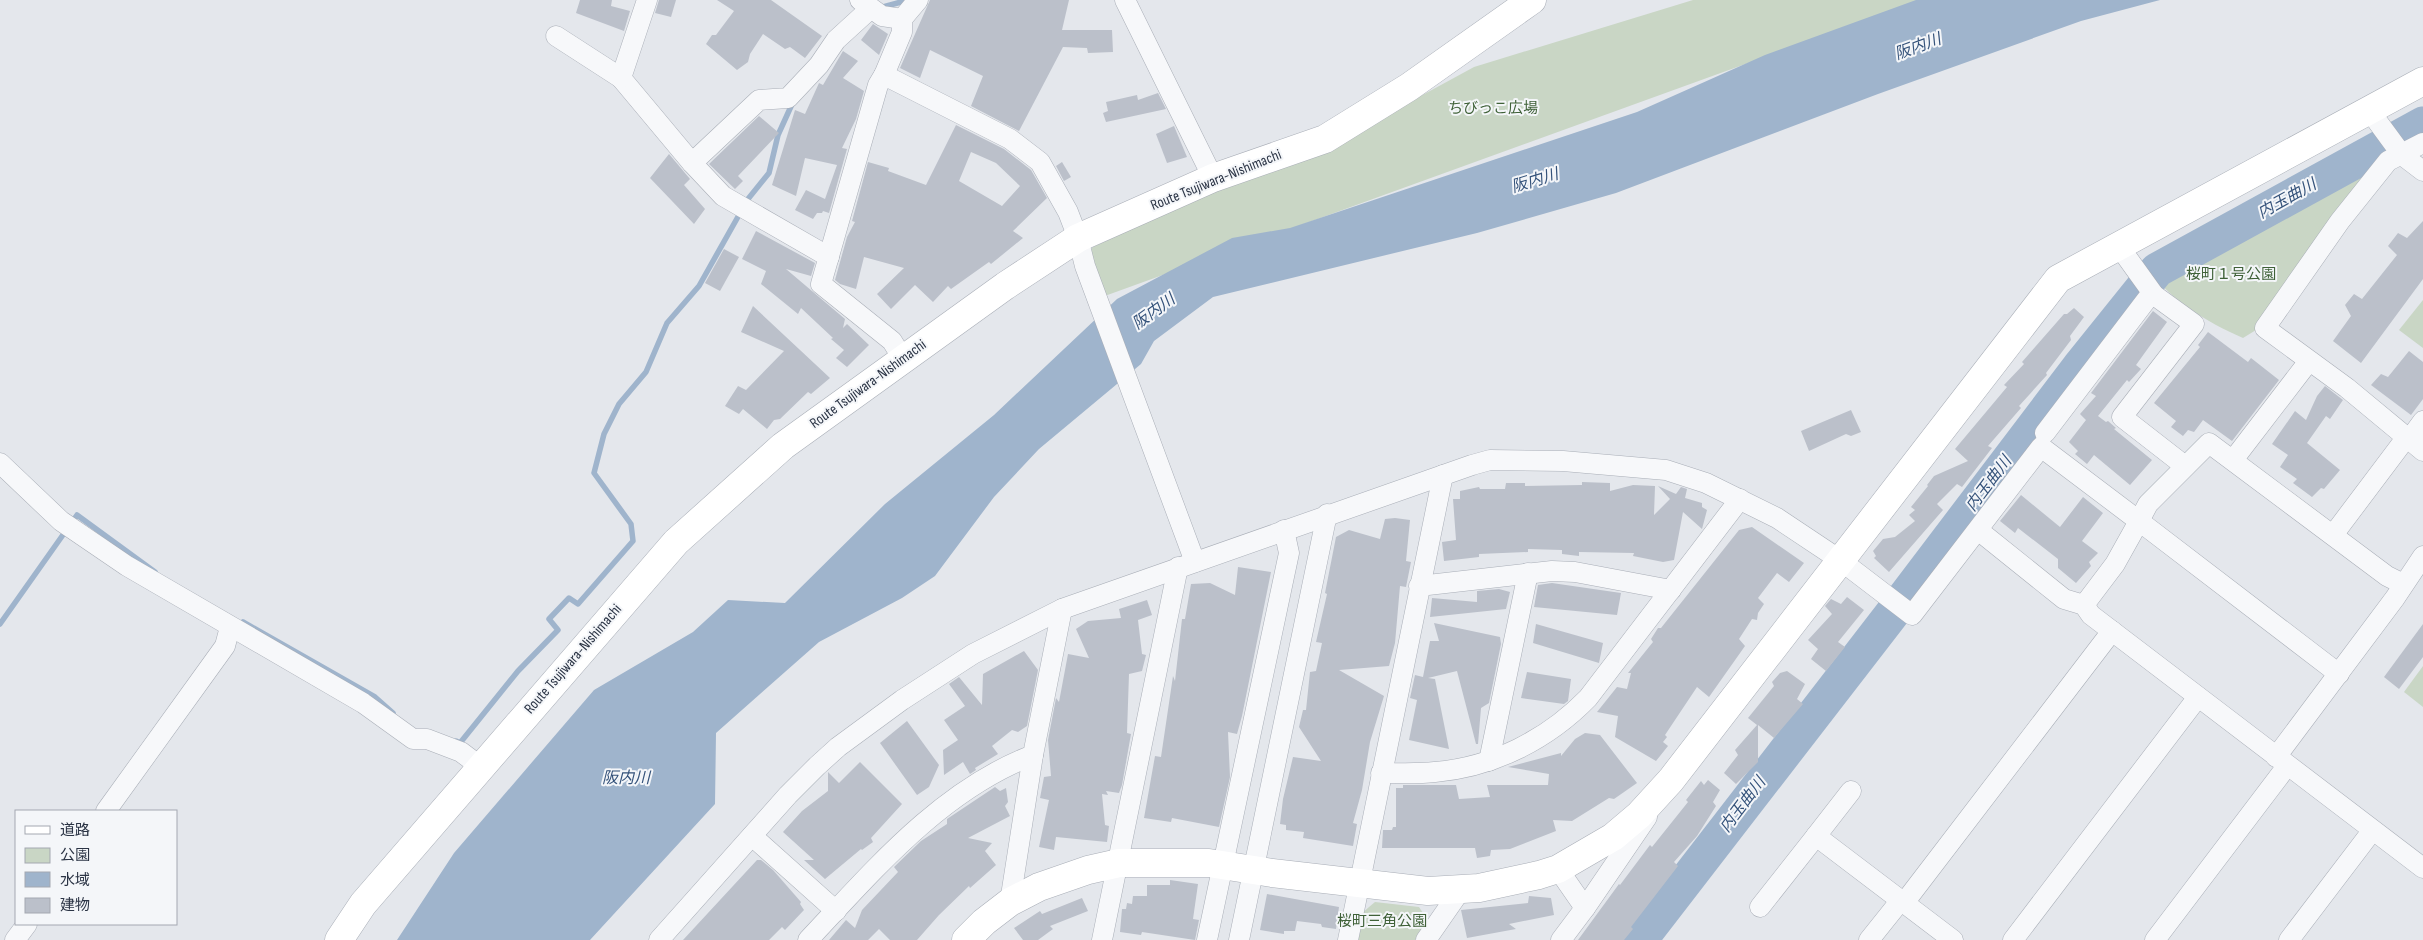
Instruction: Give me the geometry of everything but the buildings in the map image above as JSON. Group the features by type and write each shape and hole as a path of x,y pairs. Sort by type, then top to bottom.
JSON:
{"street":[{"path":"621,78 647,0"},
{"path":"903,359 892,341 821,284 878,86 902,32 902,19 918,0"},
{"path":"1125,0 1213,178"},
{"name":"Route Tsujiwara-Nishimachi","path":"339,940 362,904 676,542 783,446 1005,286 1078,238 1213,178 1325,139 1409,88 1532,0"},
{"path":"692,163 759,100 788,98 819,65 836,40 871,9 902,19"},
{"path":"556,36 621,78 692,163 723,196 828,257"},
{"path":"884,75 1010,139 1040,162 1068,212 1078,238 1085,266 1158,458 1186,564 1102,940"},
{"path":"1561,940 1672,780 2058,279 2118,245 2377,120 2423,81"},
{"path":"2377,120 2401,155 2423,171"},
{"path":"2412,443 2347,388 2266,328 2340,221 2388,161 2423,143"},
{"path":"2118,245 2154,295 2194,324 2122,417 2185,466"},
{"path":"2045,432 2147,299 2154,295"},
{"path":"2233,460 2310,361"},
{"path":"2333,535 2412,443 2423,421"},
{"path":"2084,605 2115,564 2148,504 2209,443 2387,576 2403,584"},
{"path":"659,940 817,766 902,700 973,654 1062,609 1327,514 1490,460 1604,463 1666,470 1706,484 1777,518 1840,560 1889,596 1912,616 2042,447 2339,674"},
{"path":"0,462 68,526 127,566 230,628 362,703 413,739 427,739 461,752 480,767"},
{"path":"1348,940 1443,475"},
{"path":"1382,773 1435,772 1489,761 1530,743 1572,715 1588,698 1672,590 1740,499"},
{"path":"1239,940 1327,514"},
{"path":"1207,940 1290,553 1284,530"},
{"path":"1978,530 2064,599 2084,605 2091,615 2423,868"},
{"path":"2155,940 2282,761 2339,674 2423,556"},
{"path":"1419,586 1528,573 1575,572 1672,590"},
{"path":"1489,761 1528,573"},
{"path":"1010,902 1033,755 1062,609"},
{"path":"107,810 225,646 230,628"},
{"path":"1869,940 1902,902 2112,631"},
{"path":"2013,940 2198,696"},
{"path":"808,940 885,859 932,815 1005,766 1033,755"},
{"path":"966,940 984,922 1010,902 1039,887 1080,873 1119,863 1223,864 1253,870 1359,884 1428,890 1460,890 1496,884 1558,869 1595,849 1639,815 1672,780"},
{"path":"1760,907 1851,791"},
{"path":"2289,940 2372,830"},
{"path":"752,836 836,911"},
{"path":"1816,836 1954,940"},
{"path":"1558,869 1585,908"},
{"path":"1426,940 1460,890"},
{"path":"15,940 26,925"}],"green space":[{"name":"ちびっこ広場","path":"1693,0 1922,0 1102,297 1088,252 1093,247 1208,193 1373,122 1474,67"},
{"name":"桜町１号公園","path":"2372,141 2383,156 2256,330 2243,338 2216,325 2179,301 2147,268 2149,257 2222,220 2256,206 2292,181"},
{"path":"2423,300 2423,348 2399,330"},
{"path":"2423,666 2423,707 2404,692"},
{"name":"桜町三角公園","path":"1375,902 1419,907 1429,922 1415,940 1356,940 1362,913"}],"water":[{"name":"阪内川","path":"1916,0 2160,0 2081,21 1878,94 1616,193 1477,233 1213,297 1154,341 1141,364 1039,449 994,497 935,576 902,598 819,642 716,733 715,804 590,940 397,940 454,853 594,690 693,632 728,600 785,603 885,504 994,415 1117,299 1232,238 1290,228 1637,112 1765,55"}],"waterway":[{"path":"881,10 883,7 908,0"},
{"path":"456,741 460,743 518,671 558,630 549,619 569,598 578,604 633,541 631,524 594,473 604,434 619,404 646,372 667,323 699,286 748,199 769,173 778,135 793,102"},
{"name":"内玉曲川","path":"1640,940 1891,615 2079,367 2157,270 2423,124"},
{"path":"0,624 77,515 155,572"},
{"path":"243,622 375,697 393,713"}]}
